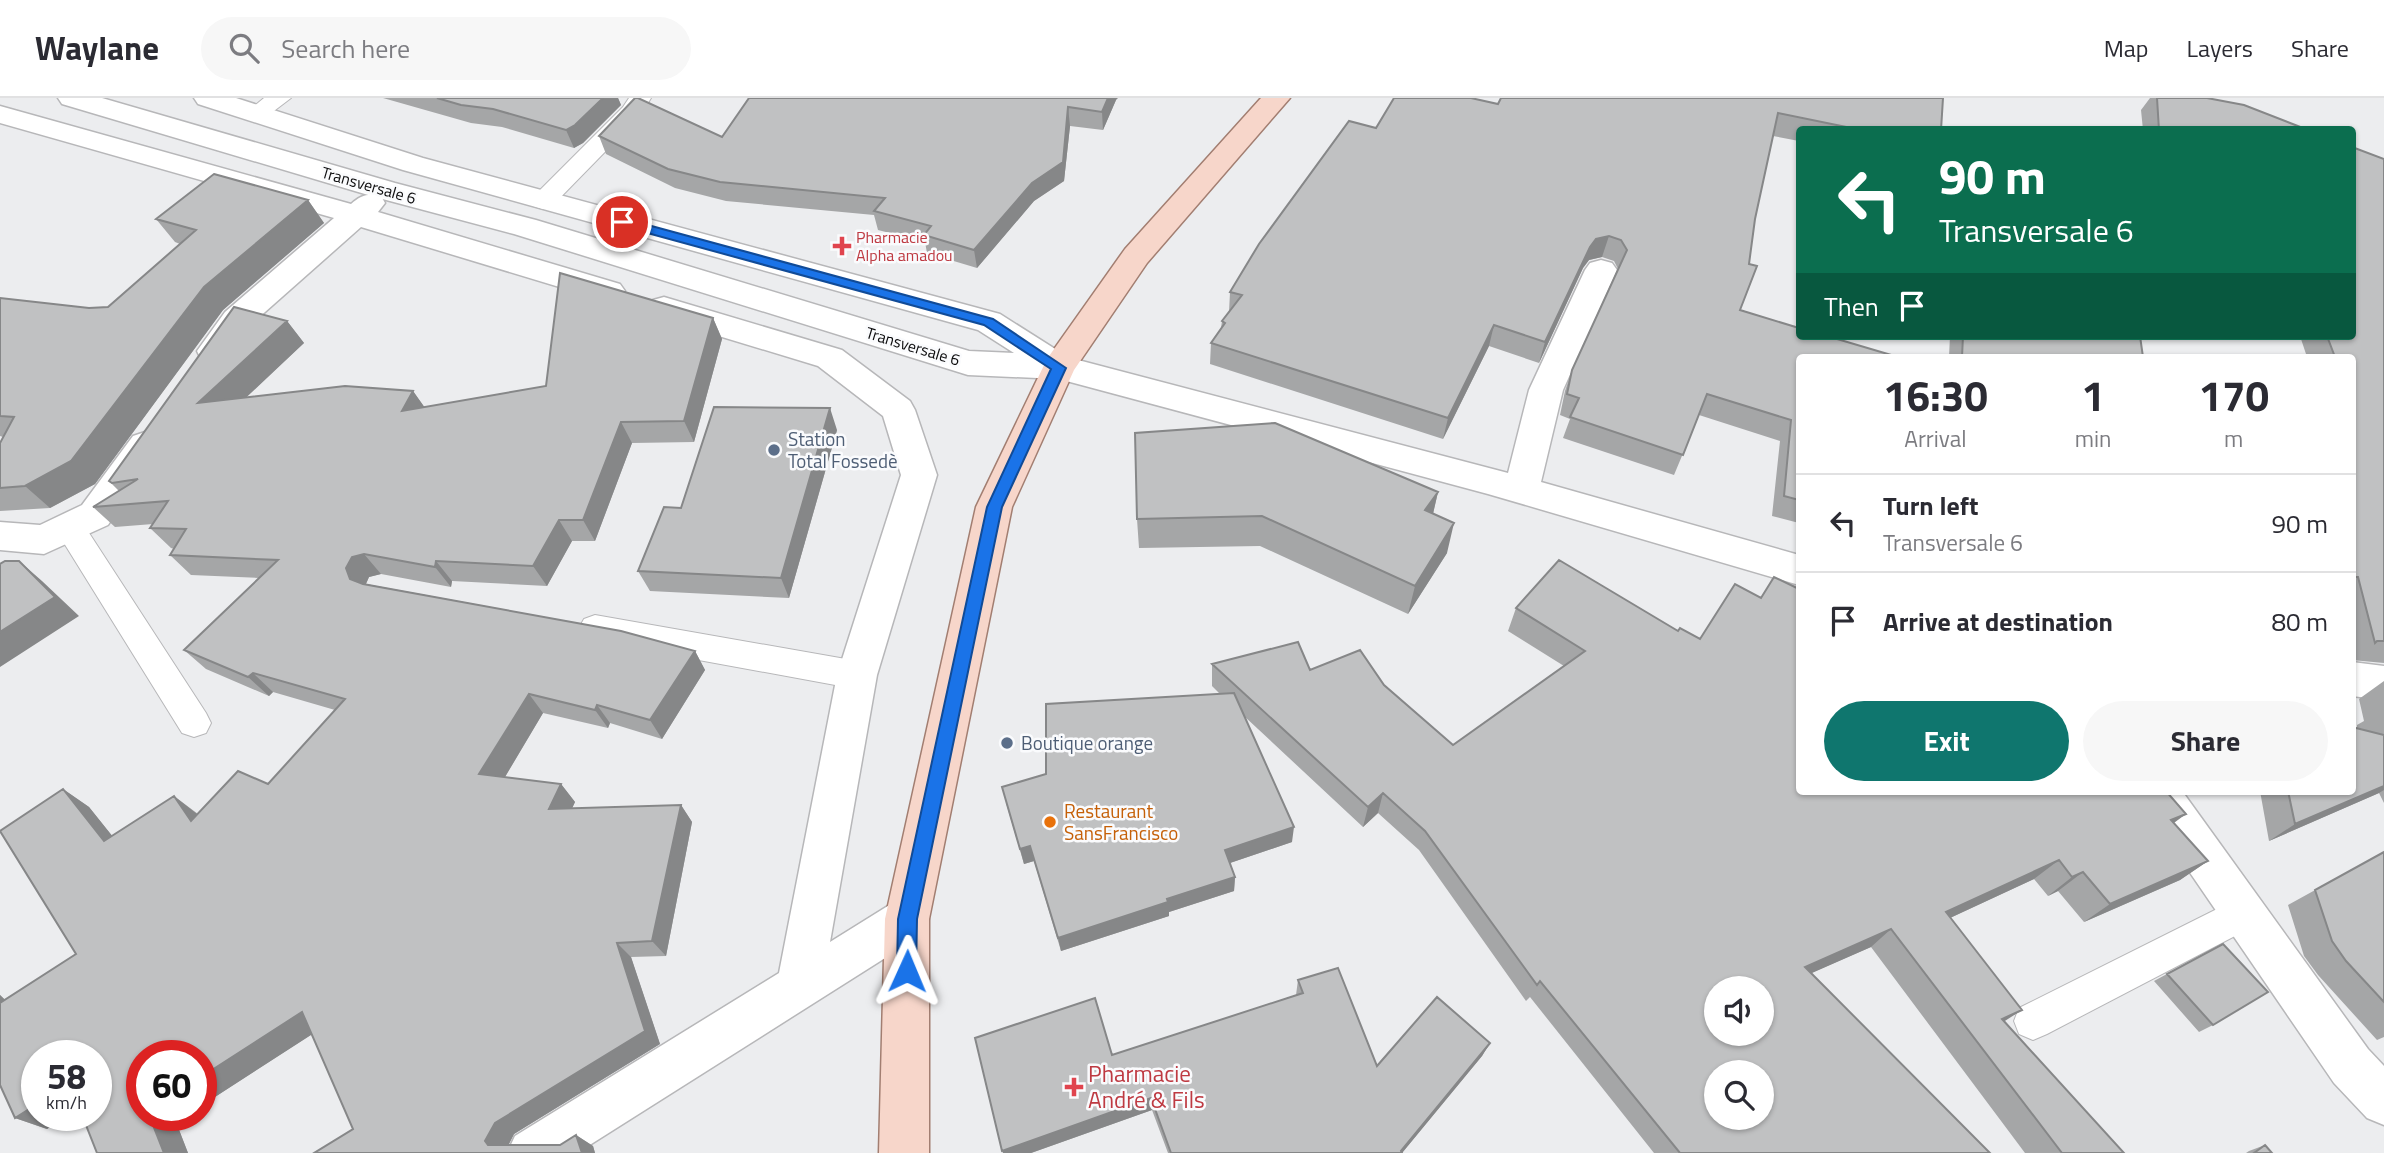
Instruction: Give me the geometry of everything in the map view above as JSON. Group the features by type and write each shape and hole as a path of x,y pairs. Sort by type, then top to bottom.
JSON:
{"main road":[{"path":"904,1153 907,919 994,507 1059,368 1136,257 1276,98"}],"street":[{"name":"Transversale 6","path":"72,98 385,190 525,227 968,363 1059,368"},
{"name":"Transversale 6","path":"208,98 269,105 412,163 989,322 1059,368"},
{"path":"0,114 356,215 830,358 898,410 919,475 857,675 799,987"},
{"path":"137,152 181,128"},
{"path":"197,374 236,320 385,190"},
{"path":"1521,490 1546,390 1601,270"},
{"path":"1059,368 1521,490 1796,568"},
{"path":"0,536 44,540 94,515 165,417"},
{"path":"2356,680 2384,683"},
{"path":"2161,795 2351,1066 2384,1101"},
{"path":"532,1153 907,919"}],"lane":[{"path":"543,201 632,111 640,98"},
{"path":"69,527 194,723"},
{"path":"571,624 857,675"},
{"path":"2033,1021 2243,912"}],"building":[{"path":"437,98 603,98 575,125 566,130 493,109 461,105"},
{"path":"635,98 722,137 749,98 1108,98 1102,112 1068,107 1063,162 1032,183 974,250 924,235 931,226 874,211 885,198 720,182 668,169 599,136"},
{"path":"1394,98 1471,98 1498,104 1501,98 1943,98 1941,126 1841,126 1778,113 1755,219 1749,264 1757,266 1740,310 1796,327 1796,340 1841,340 1888,354 1796,354 1796,499 1784,496 1791,420 1707,394 1683,455 1570,417 1579,398 1567,394 1572,370 1627,250 1621,240 1609,236 1596,239 1590,247 1545,342 1494,325 1448,418 1211,343 1225,323 1222,321 1242,295 1230,292 1259,244 1349,121 1376,128"},
{"path":"2157,98 2207,98 2244,105 2298,126 2159,126"},
{"path":"2356,148 2384,159 2384,641 2375,643 2356,577 2356,354 2334,354 2329,340 2356,340"},
{"path":"214,174 308,200 204,287 71,461 25,486 0,488 0,443 14,417 0,416 0,298 89,308 108,307 196,230 156,219"},
{"path":"560,273 713,318 684,421 621,422 583,520 559,520 533,566 436,561 435,567 364,554 352,557 346,568 350,579 363,584 621,631 695,651 650,720 597,705 595,710 529,694 479,774 561,784 549,809 681,805 652,941 617,943 645,1031 495,1123 485,1141 488,1145 560,1145 576,1135 582,1153 314,1153 353,1129 302,1012 217,1067 217,1040 126,1040 126,1131 155,1131 164,1153 97,1153 88,1131 112,1131 112,1040 21,1040 21,1114 15,1118 0,1085 0,1003 76,954 0,831 63,789 104,841 174,796 191,821 238,771 268,784 345,699 253,673 248,677 184,650 278,560 170,555 186,529 150,528 168,501 93,507 138,479 112,483 109,481 234,307 287,321 198,403 345,386 413,391 402,411 546,386"},
{"path":"1963,340 2141,340 2143,354 1962,354"},
{"path":"714,407 830,408 781,578 638,571 664,507 681,508"},
{"path":"1275,423 1438,492 1425,510 1454,523 1415,586 1262,516 1137,519 1135,433"},
{"path":"1559,560 1678,631 1680,628 1700,639 1735,584 1761,598 1774,577 1796,588 1796,795 2169,795 2186,814 2171,820 2208,861 2110,904 2083,872 2072,877 2059,860 1946,912 2022,1010 2002,1019 2124,1153 2062,1153 1891,929 1805,967 1990,1153 1680,1153 1540,981 1537,985 1425,831 1383,793 1368,807 1212,664 1298,642 1310,670 1360,650 1384,685 1453,745 1585,651 1516,608"},
{"path":"5,561 19,561 55,597 0,632 0,564"},
{"path":"1234,693 1294,827 1225,850 1235,877 1058,938 1030,846 1020,849 1002,787 1046,774 1046,704"},
{"path":"2356,728 2384,735 2384,786 2295,824 2289,795 2356,795"},
{"path":"2384,852 2384,1002 2346,961 2332,941 2315,890"},
{"path":"2223,944 2268,992 2213,1025 2167,974"},
{"path":"1338,968 1377,1066 1437,997 1490,1043 1402,1153 1171,1153 1151,1098 1002,1151 975,1038 1095,998 1112,1055 1303,993 1298,980"},
{"path":"2265,1145 2272,1153 2254,1153"}],"place":[{"name":"Pharmacie Alpha amadou","path":"842,246"},
{"name":"Station Total Fossedè","path":"774,450"},
{"name":"Boutique orange","path":"1007,743"},
{"name":"Restaurant SansFrancisco","path":"1050,822"},
{"name":"Pharmacie André & Fils","path":"1074,1087"}],"route":[{"path":"622,222 989,322 1059,368 994,507 907,919 907,971"}]}
